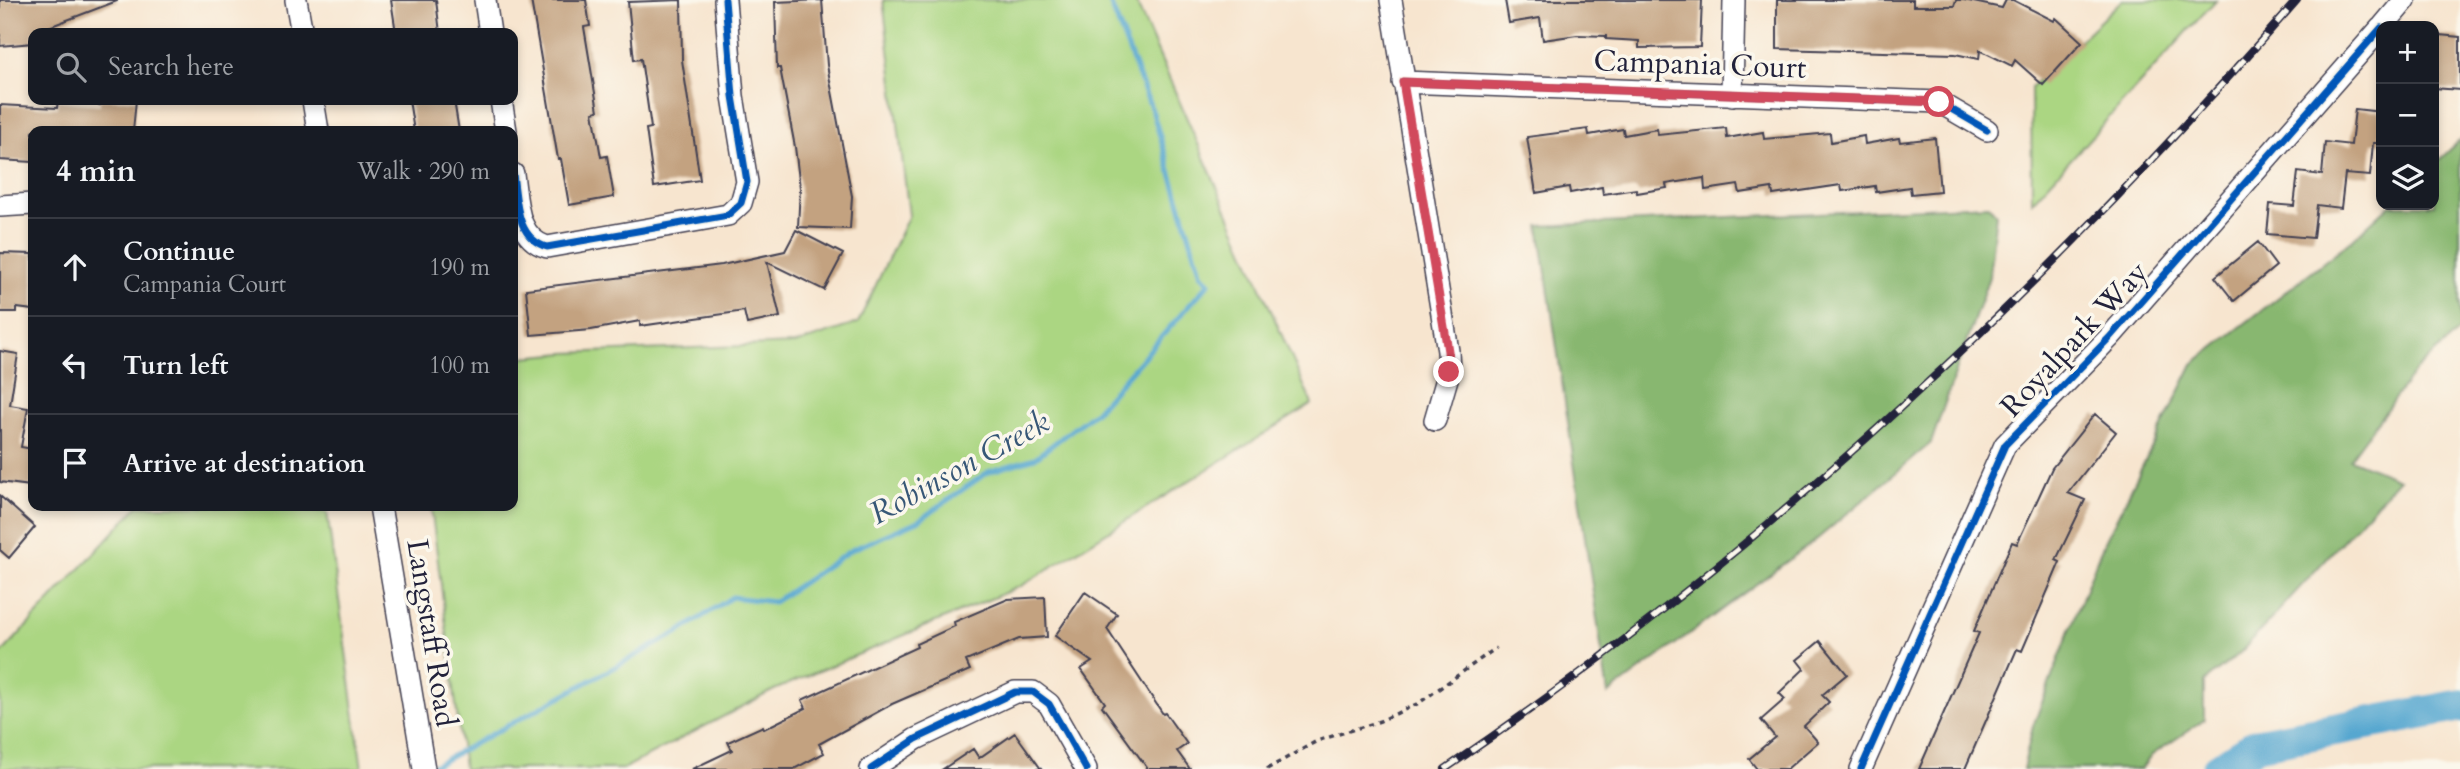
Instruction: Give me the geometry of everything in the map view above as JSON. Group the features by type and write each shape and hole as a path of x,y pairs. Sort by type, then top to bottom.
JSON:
{"street":[{"path":"296,0 301,28"},
{"path":"485,0 489,28"},
{"path":"518,204 526,234 535,243 547,247 728,215 740,203 747,182 733,96 725,0"},
{"path":"1391,0 1448,351 1449,372 1434,420"},
{"path":"1732,95 1734,0"},
{"name":"Royalpark Way","path":"2387,21 2405,0"},
{"name":"Royalpark Way","path":"1861,769 2005,445 2109,338 2376,34"},
{"name":"Campania Court","path":"1403,82 1939,102 1987,130"},
{"path":"314,105 317,126"},
{"path":"502,105 505,126"},
{"path":"0,206 28,204"},
{"name":"Langstaff Road","path":"381,511 424,769"},
{"path":"871,769 916,739 1015,692 1033,692 1049,704 1086,769"}],"path":[{"path":"1267,769 1317,741 1380,721 1419,703 1496,648"}],"green space":[{"path":"883,0 1135,0 1312,404 1021,586 774,690 623,769 464,769 432,511 518,511 518,358 565,353 795,344 858,323 909,215"},
{"path":"2122,0 2216,0 2032,202 2031,87"},
{"path":"2460,140 2460,330 2415,371 2350,459 2399,479 2241,652 2204,682 2204,720 2152,755 2141,769 2023,769 2033,726 2100,552 2193,364 2353,239 2385,210 2439,210 2439,160"},
{"path":"1988,205 1996,214 1989,277 1931,443 1816,540 1608,694 1539,226"},
{"path":"133,511 327,512 362,769 0,769 0,655"}],"building":[{"path":"0,0 117,0 46,28 28,28 28,43 0,46"},
{"path":"391,0 436,0 439,28 395,28"},
{"path":"531,0 586,0 590,26 584,27 598,111 593,112 601,157 607,156 614,197 569,205 561,159 558,159"},
{"path":"681,0 682,60 700,180 654,187 646,129 651,128 641,59 634,60 628,2"},
{"path":"822,0 827,65 852,196 850,229 798,227 800,188 795,147 780,68 777,68 775,2"},
{"path":"1505,0 1702,0 1700,47 1639,48 1639,41 1606,39 1606,36 1577,35 1543,40 1540,18 1509,23"},
{"path":"1777,0 1913,0 1913,6 1954,6 1956,0 1964,0 2002,8 2006,0 2013,0 2054,21 2056,18 2082,42 2043,85 2015,60 2012,66 1980,50 1979,59 1955,54 1777,49"},
{"path":"2439,35 2460,37 2460,90 2439,88"},
{"path":"0,105 57,108 57,105 136,105 133,126 28,126 28,162 0,160"},
{"path":"410,105 455,105 458,126 413,126"},
{"path":"2355,109 2376,111 2376,143 2373,143 2370,176 2345,174 2341,208 2317,205 2313,238 2267,234 2270,204 2294,206 2298,172 2322,175 2325,142 2351,145"},
{"path":"1726,128 1727,138 1763,132 1764,139 1830,133 1831,142 1864,136 1865,144 1899,138 1900,142 1935,138 1940,191 1911,194 1910,187 1876,192 1875,186 1842,191 1841,185 1773,195 1772,188 1740,193 1738,185 1705,190 1704,178 1666,184 1667,188 1637,193 1636,189 1603,194 1602,187 1570,193 1569,187 1536,193 1527,137 1588,129 1589,135 1623,129 1624,135 1657,129 1658,135"},
{"path":"796,230 843,254 824,290 767,262 780,317 747,324 744,311 640,326 640,321 591,330 531,335 526,289 722,265 785,251"},
{"path":"2258,242 2276,266 2234,301 2215,277"},
{"path":"0,253 28,254 28,309 17,308 17,312 0,312"},
{"path":"0,351 18,354 10,405 28,408 21,447 28,448 28,486 0,482"},
{"path":"2095,414 2116,432 2068,493 2085,500 2056,560 2060,562 2022,651 2017,649 1965,769 1919,769 1979,633 1974,631 2012,542 2017,544 2052,468"},
{"path":"0,496 35,527 9,558 0,550"},
{"path":"1085,592 1117,614 1107,629 1163,714 1165,713 1187,744 1177,751 1190,769 1148,769 1102,706 1105,703 1081,669 1092,662 1055,636"},
{"path":"1045,597 1047,637 1019,639 966,661 970,670 892,704 819,744 824,753 794,769 692,769 732,750 728,742 763,726 764,729 806,708 802,700 917,647 916,644 955,626 954,622 1008,599"},
{"path":"1820,641 1847,674 1822,695 1829,702 1804,726 1818,742 1787,769 1757,769 1749,759 1775,737 1761,720 1785,699 1779,693 1804,669 1797,660"},
{"path":"1015,733 1041,769 943,769 973,749 979,758"}],"waterway":[{"name":"Robinson Creek","path":"430,768 679,632 732,597 774,602 851,550 918,521 988,472 1035,458 1095,412 1209,283 1201,274 1153,113 1109,0"},
{"path":"2218,769 2257,744 2460,706"}],"railway":[{"path":"1445,769 1562,686 1677,599 1788,507 1896,412 2001,313 2103,211 2297,0"}],"cycle path":[{"path":"518,210 529,236 547,247 728,215 741,203 747,182 733,96 725,0"},
{"path":"1861,769 2005,445 2109,338 2376,34"},
{"path":"1403,82 1939,102 1987,130"},
{"path":"871,769 916,739 1015,692 1033,692 1049,704 1086,769"}],"route":[{"path":"1449,372 1448,351 1403,82 1939,102"}]}
